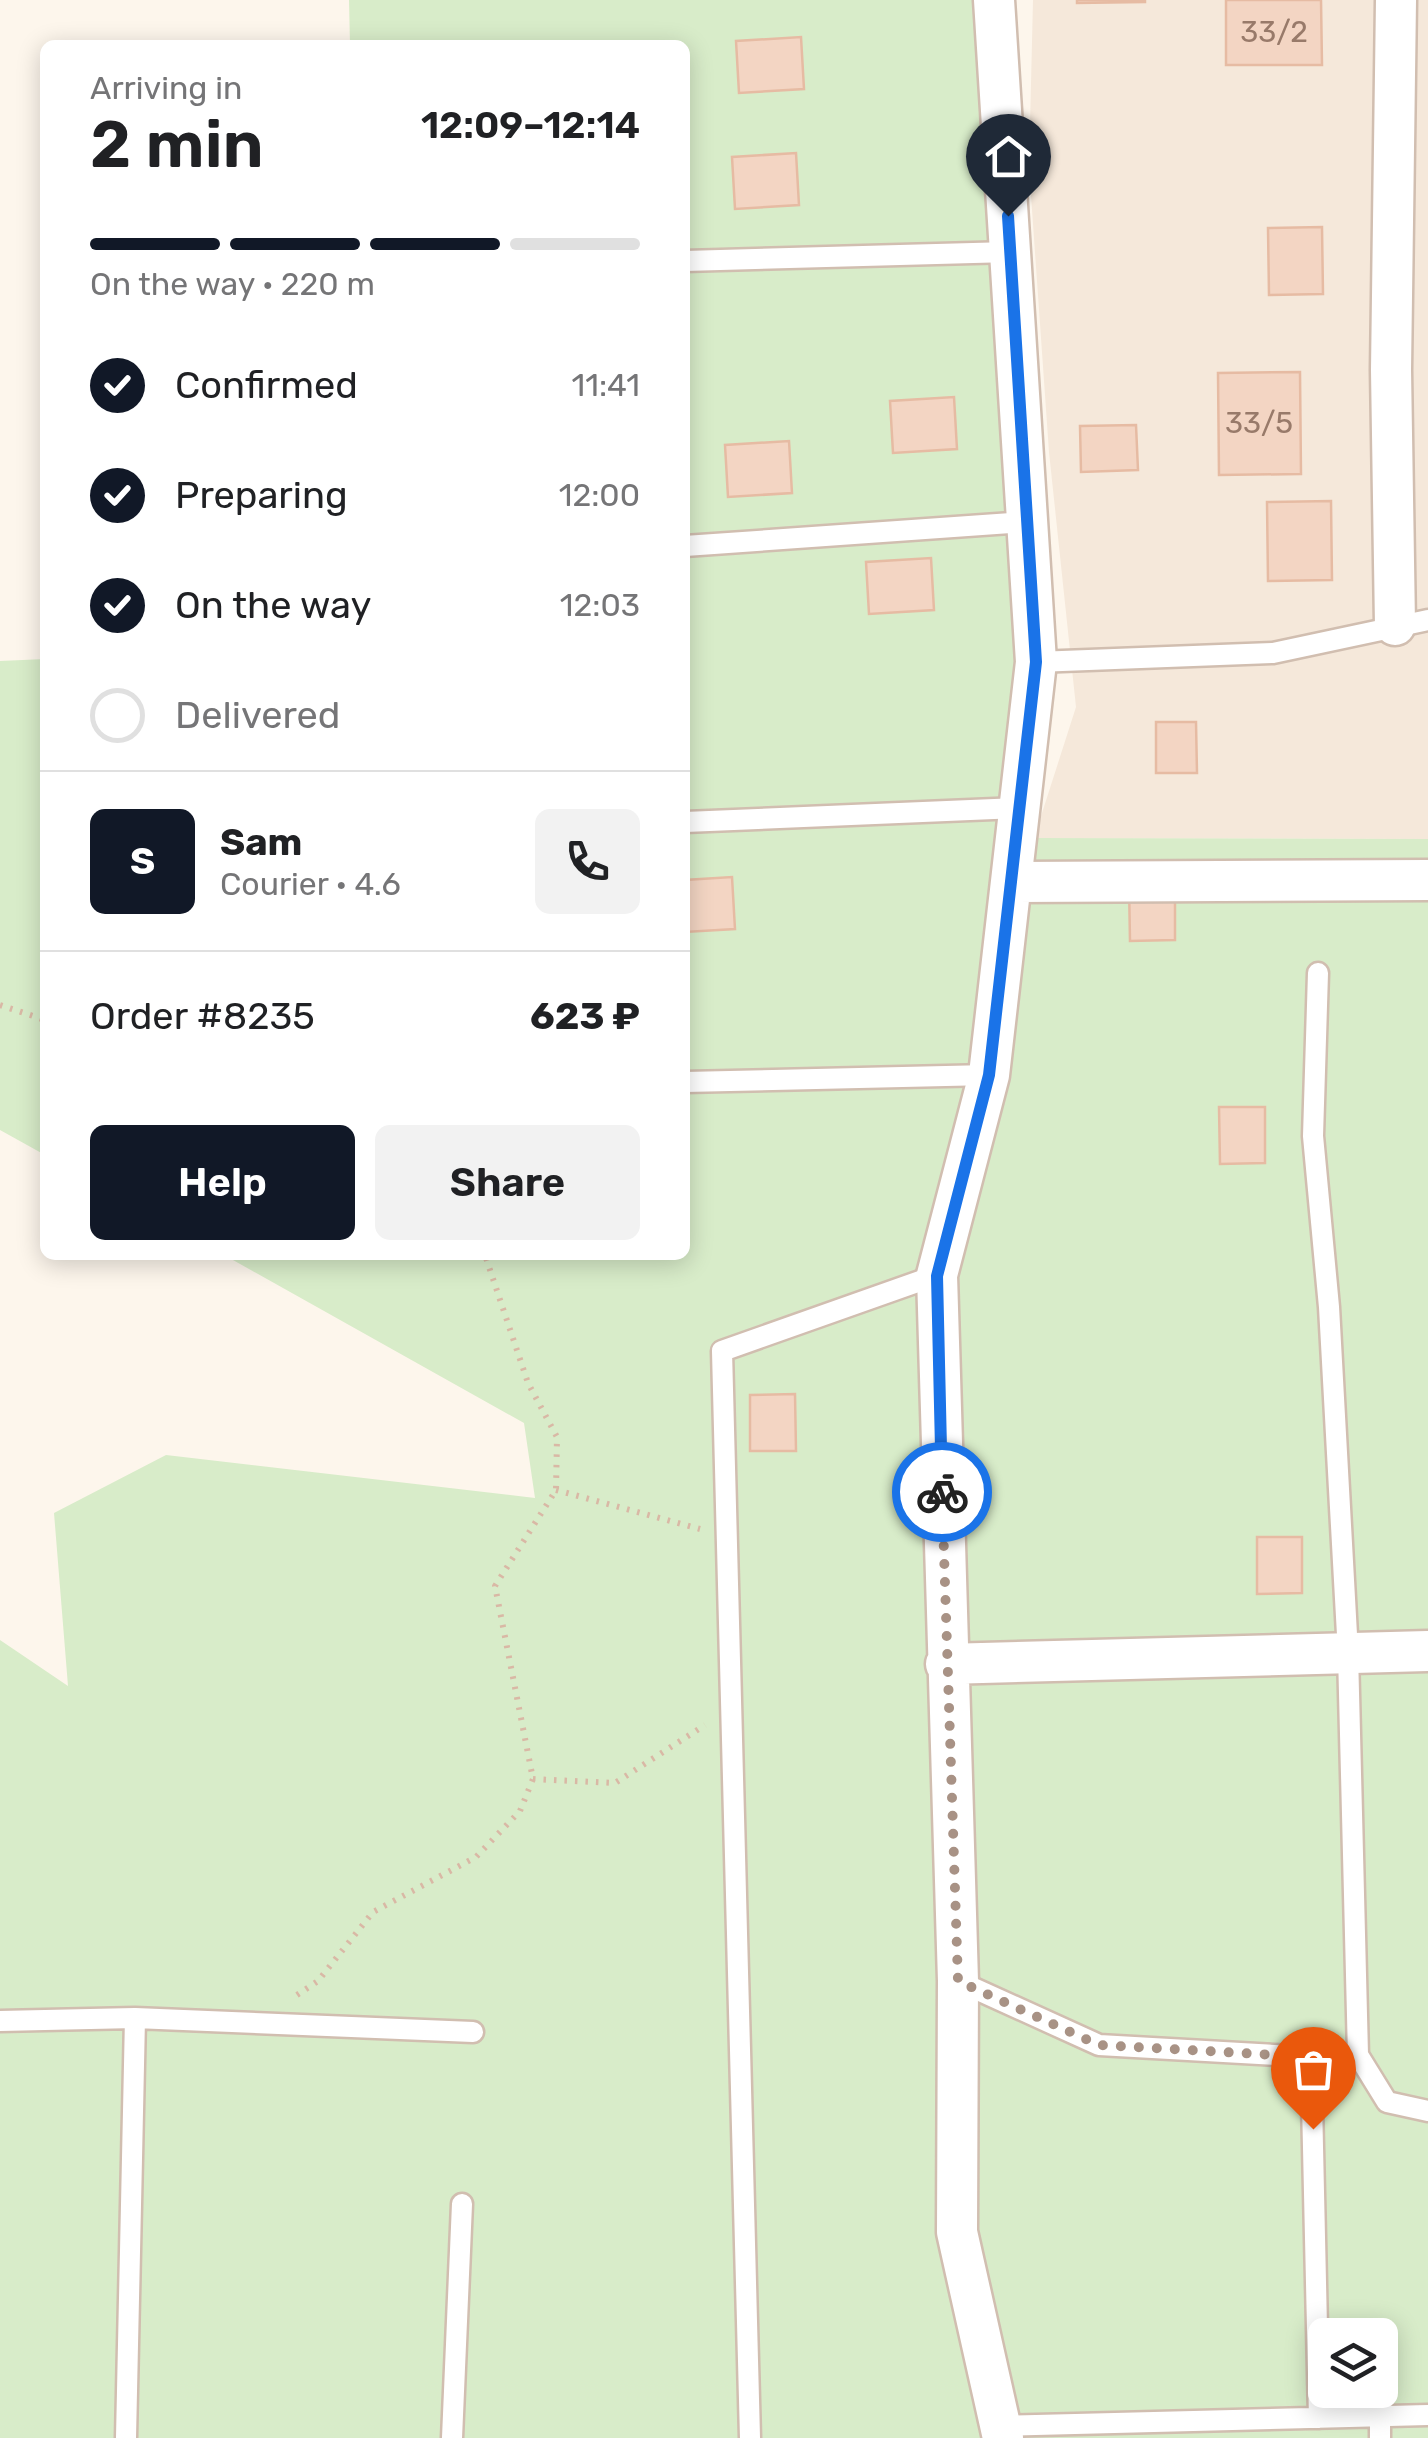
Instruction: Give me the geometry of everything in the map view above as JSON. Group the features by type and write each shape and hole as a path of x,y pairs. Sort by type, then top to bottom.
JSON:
{"street":[{"path":"994,0 1036,662 989,1075 937,1276 958,1981 956,2232 1002,2432"},
{"path":"1396,0 1391,370 1411,622"},
{"path":"1011,882 1428,880"},
{"path":"946,1664 1428,1650"}],"lane":[{"path":"690,261 1010,252"},
{"path":"690,546 1025,522"},
{"path":"1036,662 1272,652 1411,622"},
{"path":"690,822 1020,808"},
{"path":"1318,973 1313,1136 1329,1307 1348,1653 1358,2055 1387,2102 1428,2111"},
{"path":"690,1082 989,1075"},
{"path":"750,2438 722,1351 937,1276"},
{"path":"958,1981 1099,2045 1311,2057 1358,2055"},
{"path":"126,2438 135,2018"},
{"path":"0,2022 135,2018 473,2032"},
{"path":"1311,2057 1319,2418"},
{"path":"452,2438 462,2204"},
{"path":"1002,2432 1428,2415"},
{"path":"1380,2416 1380,2438"}],"path":[{"path":"0,1005 40,1018"},
{"path":"254,2022 318,1981 373,1912 476,1857 520,1812 533,1779 494,1586 556,1490 557,1436 528,1383 487,1260"},
{"path":"556,1490 726,1536"},
{"path":"533,1779 615,1783 731,1708"}],"shaded area":[{"path":"1033,0 1428,0 1428,839 1034,838 1076,707 1049,452 1029,167"}],"green space":[{"path":"349,0 983,0 1034,838 1428,839 1428,2438 0,2438 0,1640 68,1686 54,1513 166,1455 535,1498 524,1423 233,1260 690,1260 690,40 350,40"},
{"path":"40,659 40,1152 0,1130 0,661"}],"building":[{"path":"1145,0 1145,2 1077,3"},
{"path":"1226,0 1321,0 1322,65 1226,65"},
{"path":"801,37 804,89 739,93 736,41"},
{"path":"796,153 799,205 735,209 732,157"},
{"path":"1322,227 1323,294 1269,295 1268,228"},
{"path":"1300,372 1301,474 1219,475 1218,373"},
{"path":"954,397 957,449 893,453 890,401"},
{"path":"1136,425 1138,470 1081,472 1080,426"},
{"path":"789,441 792,493 728,497 725,445"},
{"path":"1331,501 1332,580 1268,581 1267,502"},
{"path":"931,558 934,610 869,614 866,562"},
{"path":"1156,722 1196,722 1197,773 1156,773"},
{"path":"732,877 735,929 690,932 690,880"},
{"path":"1129,884 1175,884 1175,940 1130,941"},
{"path":"1219,1107 1265,1107 1265,1163 1220,1164"},
{"path":"795,1394 796,1451 750,1451 750,1395"},
{"path":"1257,1537 1302,1537 1302,1593 1257,1594"}],"way so far":[{"path":"942,1492 958,1981 1099,2045 1311,2057 1313,2129"}],"route":[{"path":"942,1492 937,1276 989,1075 1036,662 1008,216"}]}
